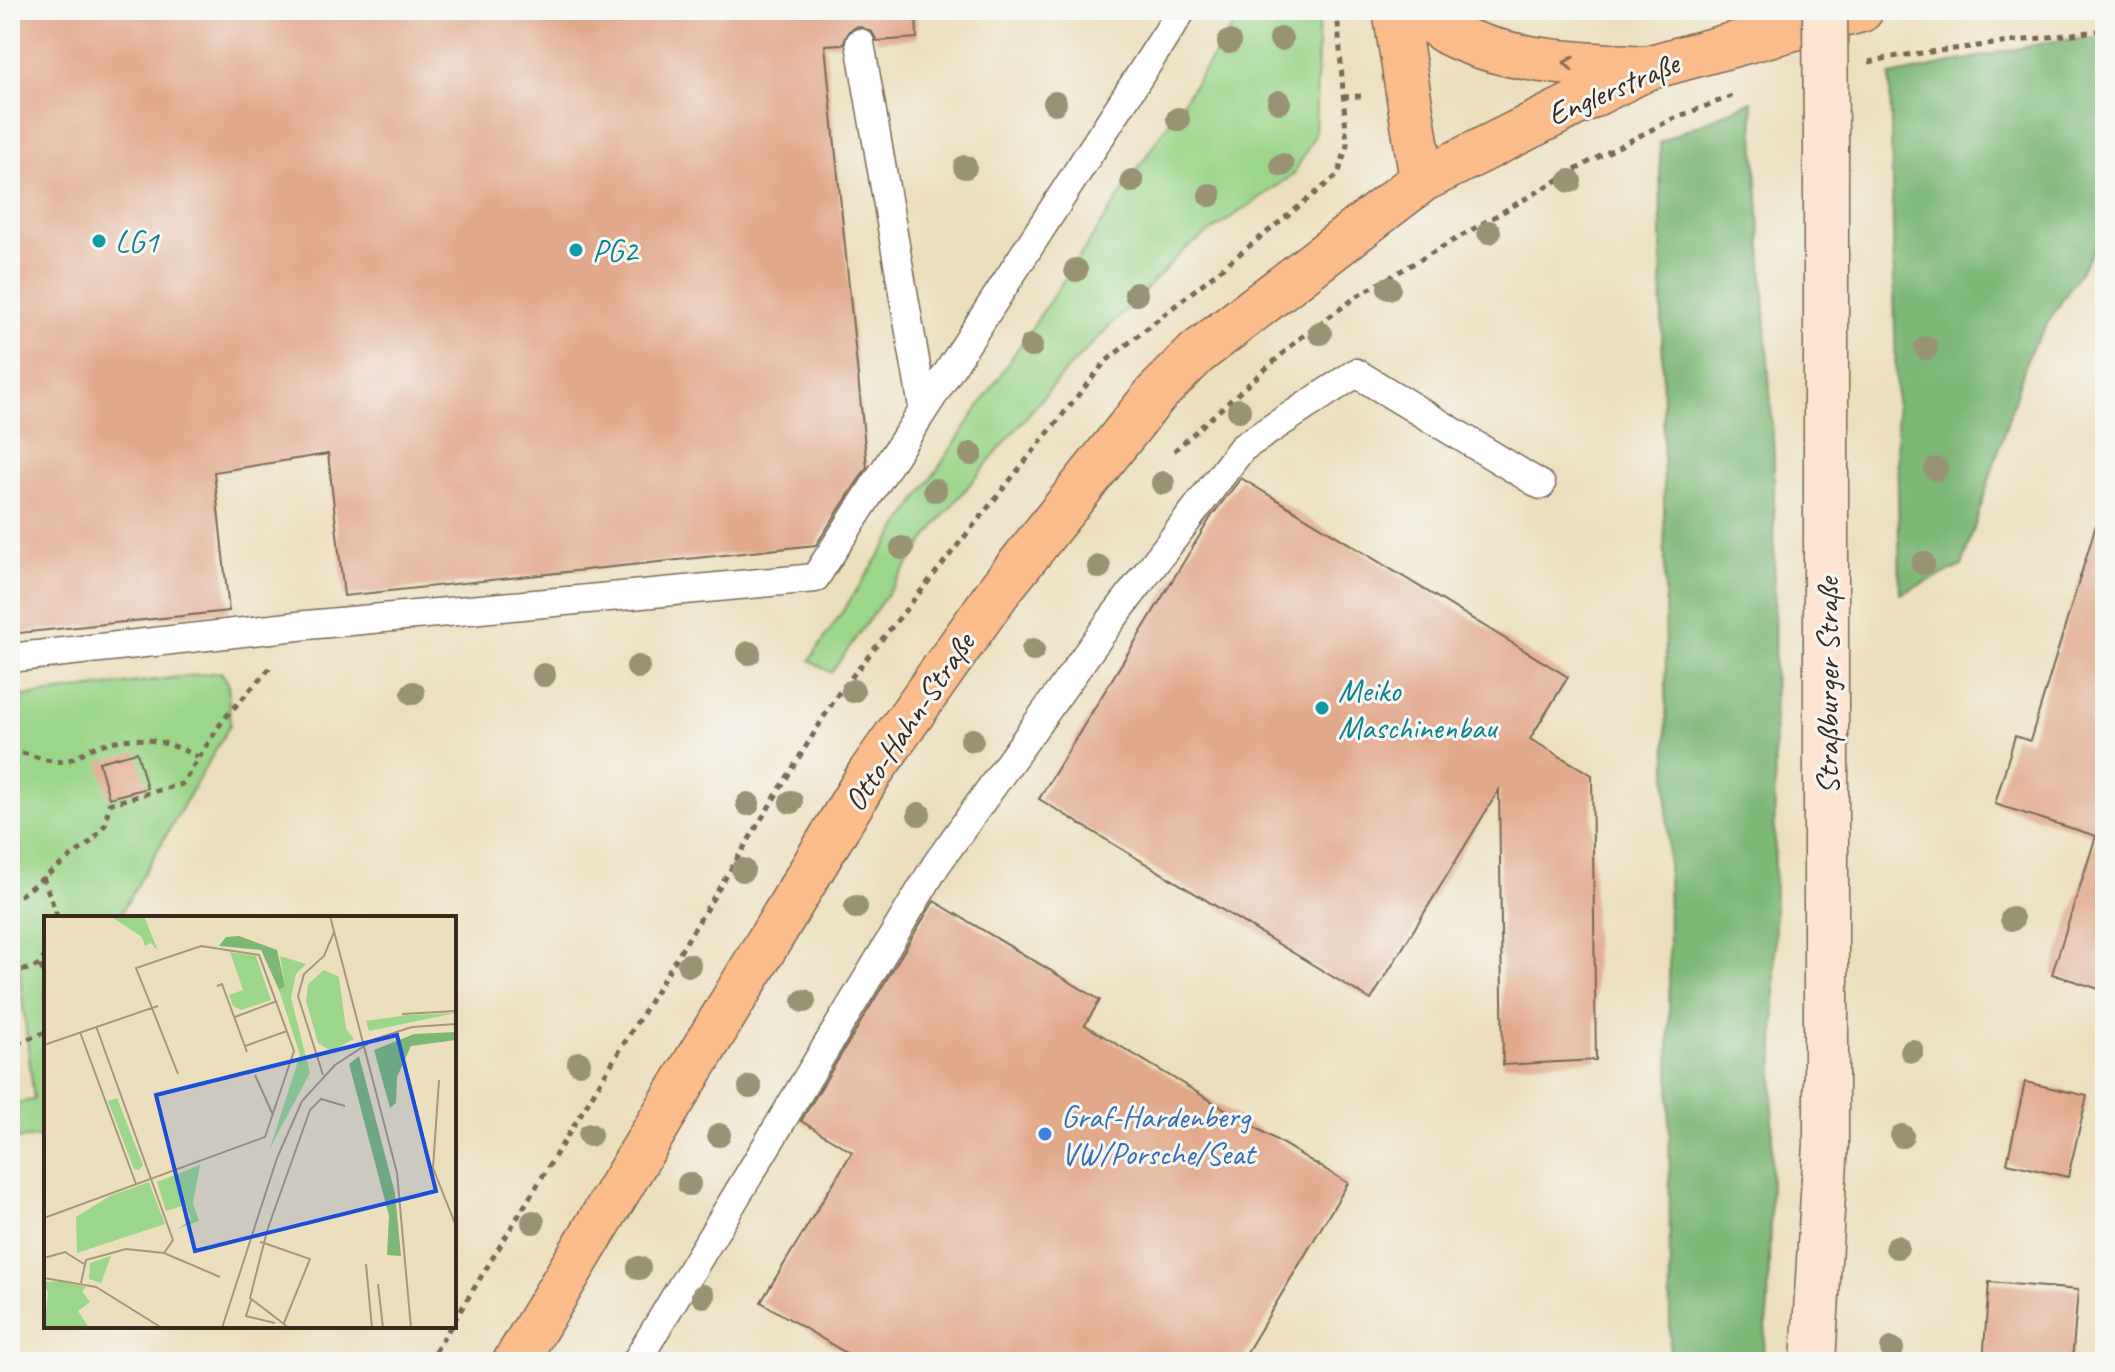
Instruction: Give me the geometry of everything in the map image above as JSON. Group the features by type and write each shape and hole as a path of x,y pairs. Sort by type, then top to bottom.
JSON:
{"main road":[{"path":"1395,10 1422,180"},
{"path":"1418,10 1447,32 1503,53 1582,64 1647,68"},
{"name":"Straßburger Straße","path":"1813,1362 1826,1144 1825,10"},
{"name":"Englerstraße","path":"1422,180 1647,68 1861,10"},
{"name":"Otto-Hahn-Straße","path":"515,1362 870,773 1001,588 1155,395 1197,353 1422,180"}],"lane":[{"path":"10,658 307,625 815,578 1182,10"},
{"path":"860,43 923,407"},
{"path":"636,1362 936,865 1109,623 1242,448 1356,373 1541,485"}],"path":[{"path":"1337,10 1343,97"},
{"path":"10,903 92,841 105,825 109,804 182,784 223,720 307,625"},
{"path":"10,752 32,754 47,761 66,761 119,739 151,738 176,745 198,757"},
{"path":"43,877 55,916"},
{"path":"40,966 44,958"},
{"path":"10,971 40,966"},
{"path":"40,966 44,973"},
{"path":"17,1043 44,1033"},
{"path":"429,1362 450,1328"}],"green space":[{"path":"1244,10 1319,10 1315,135 1293,175 1184,250 1060,377 939,521 831,673 810,660"},
{"path":"2105,38 2105,232 2029,353 1962,566 1900,594 1890,76 2059,40"},
{"path":"1752,101 1774,455 1775,1005 1768,1306 1762,1362 1670,1362 1660,142"},
{"path":"221,672 228,683 230,725 119,916 44,916 44,1136 10,1140 10,1104 34,1100 19,969 10,969 10,698"}],"building":[{"name":"PG2","path":"10,10 916,10 917,38 877,41 872,32 858,26 849,31 843,44 825,45 867,467 816,545 344,596 328,454 214,472 229,611 10,634"},
{"name":"Meiko Maschinenbau","path":"1241,478 1568,677 1530,739 1592,775 1596,1060 1503,1065 1499,790 1371,1000 1039,799 1211,517"},
{"path":"2096,525 2105,526 2105,991 2052,974 2096,836 1995,804 2015,736 2030,741"},
{"path":"137,752 147,788 109,798 99,762"},
{"name":"Graf-Hardenberg VW/Porsche/Seat","path":"934,901 1100,1000 1085,1025 1348,1183 1241,1362 861,1362 761,1302 852,1152 801,1121"},
{"path":"2025,1082 2087,1096 2068,1177 2007,1163"},
{"path":"1989,1282 2078,1290 2072,1362 1983,1362"}],"place":[{"name":"LG1","path":"99,241"},
{"name":"PG2","path":"576,250"},
{"name":"Meiko Maschinenbau","path":"1322,708"},
{"name":"Graf-Hardenberg VW/Porsche/Seat","path":"1045,1134"}]}
